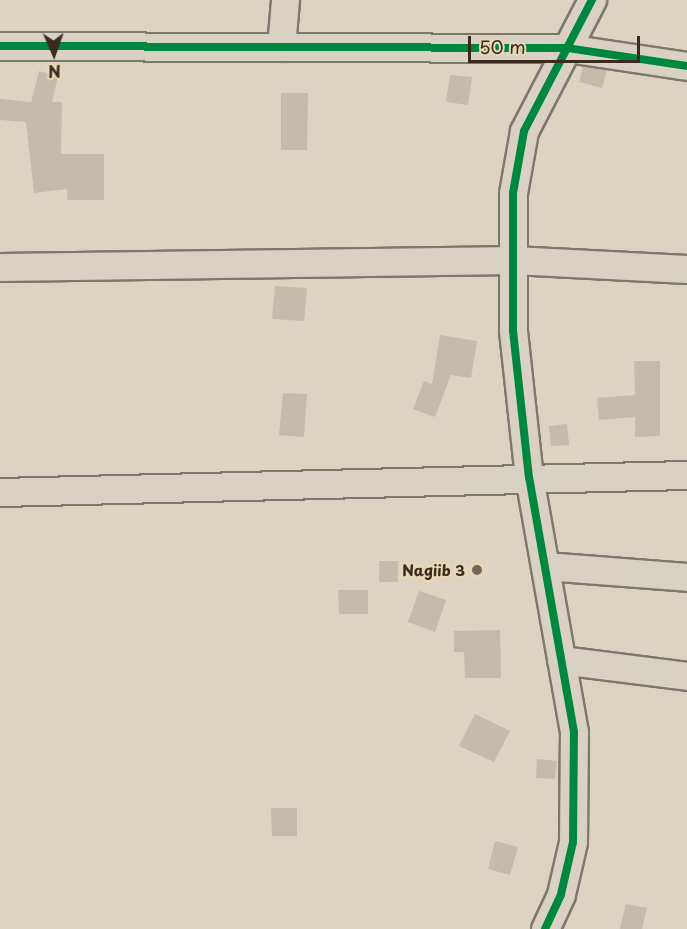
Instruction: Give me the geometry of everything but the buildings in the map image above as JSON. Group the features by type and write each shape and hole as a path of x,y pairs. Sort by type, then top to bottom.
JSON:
{"street":[{"path":"281,47 285,0"},
{"path":"545,929 561,894 573,842 574,732 529,478 513,330 516,158 524,130 592,0"},
{"path":"0,46 567,48 687,66"},
{"path":"0,267 513,260 687,269"},
{"path":"0,492 687,475"},
{"path":"544,566 687,577"},
{"path":"561,660 687,676"}],"cycle path":[{"path":"545,929 561,894 573,842 574,732 529,478 513,330 513,193 524,131 592,0"},
{"path":"0,46 567,48 687,66"}],"place":[{"name":"Nagiib 3","path":"477,570"}]}
